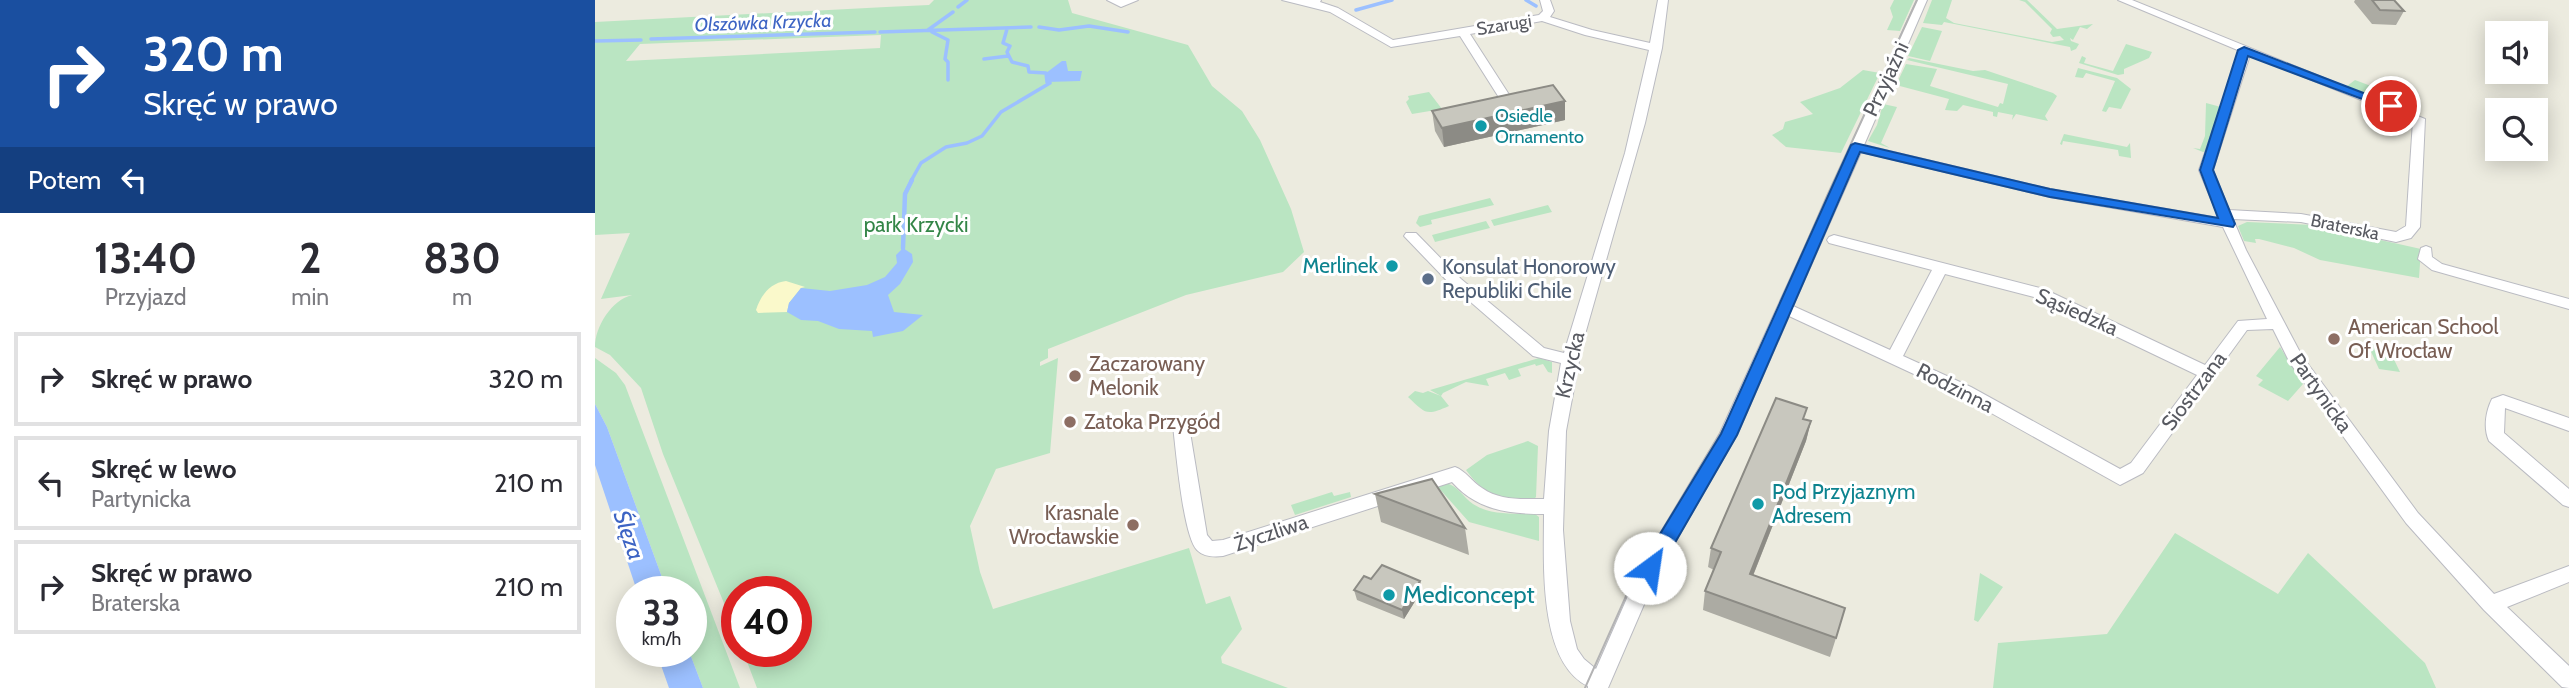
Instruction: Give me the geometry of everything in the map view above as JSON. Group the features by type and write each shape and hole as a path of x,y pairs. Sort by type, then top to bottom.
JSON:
{"street":[{"path":"1112,0 1119,4 1133,0"},
{"path":"1287,0 1313,1 1334,10"},
{"path":"1325,0 1334,10"},
{"path":"1543,18 1549,11 1545,0"},
{"name":"Krzycka","path":"1599,684 1584,675 1575,665 1563,642 1555,574 1554,507 1560,408 1570,360 1629,161 1656,48 1663,0"},
{"name":"Przyjaźni","path":"1599,684 1650,568 1728,435 1922,0"},
{"name":"Braterska","path":"2123,0 2418,118 2413,227 2406,235 2396,237 2301,218 2226,219"},
{"name":"Szarugi","path":"1334,10 1391,44 1543,18 1589,33 1656,48"},
{"path":"1463,31 1511,107"},
{"name":"Partynicka","path":"2246,49 2206,170 2226,219 2277,324 2296,359 2412,517 2491,604 2569,680"},
{"path":"1855,147 2050,193 2226,219"},
{"path":"1412,236 1456,282 1539,352 1570,360"},
{"name":"Sąsiedzka","path":"1834,240 2039,293 2207,373"},
{"path":"2426,251 2425,259 2437,267 2569,304"},
{"path":"1894,357 1941,268"},
{"name":"Rodzinna","path":"1784,308 1965,391 2120,478"},
{"name":"Siostrzana","path":"2120,478 2137,468 2243,325 2277,324"},
{"path":"2569,425 2503,401 2498,403 2494,415 2495,436 2569,500"},
{"name":"Życzliwa","path":"1181,426 1198,535 1202,545 1210,549 1223,548 1455,474 1477,496 1496,506 1554,507"},
{"path":"2491,604 2569,575"}],"green space":[{"name":"park Krzycki","path":"934,0 1068,0 1072,13 1188,45 1212,86 1242,111 1260,140 1291,209 1304,252 1283,272 1186,295 1048,349 1048,358 1040,362 1040,366 1058,358 1050,453 996,469 970,526 980,572 993,609 1189,548 1206,604 1230,596 1242,629 1221,657 1222,663 1288,688 757,688 749,667 812,667 812,576 721,576 721,596 663,454 641,388 610,355 595,347 598,331 606,315 618,302 632,295 601,299 630,233 595,235 595,22 929,5","holes":["881,35 880,48 626,61 640,44"]},
{"path":"1894,0 1914,0 1900,31 1887,30 1893,17 1890,8"},
{"path":"1932,0 1952,0 1946,18 1954,23 2052,42 2064,40 2060,36 2053,37 2050,33 2052,29 2025,2 2019,0 2027,0 2057,29 2093,24 2087,29 2080,27 2073,40 2070,38 2071,41 2079,44 2071,51 2070,47 1944,22 1942,25 1923,23"},
{"path":"1922,27 1942,31 1930,61 1908,56"},
{"path":"2126,44 2152,52 2149,58 2124,69 2124,74 2118,75 2079,63 2082,56 2086,58 2084,63 2113,71"},
{"path":"1909,58 1973,71 1985,70 2057,96 2045,116 2048,121 2016,114 2012,120 2013,115 1998,112 1997,117 1993,116 1993,112 1963,105 1957,111 1945,110 1949,99 1896,85 1906,64 1937,69 1930,86 1998,107 2000,103 2003,104 2008,84 1907,60"},
{"path":"2078,68 2117,78 2131,89 2121,109 2109,107 2106,112 2102,111 2115,81 2086,73 2083,78 2075,77"},
{"path":"1863,70 1880,73 1841,153 1786,147 1772,135 1783,129 1785,122 1813,114 1800,102 1840,88"},
{"path":"2355,80 2411,101 2420,95 2411,105 2403,108 2347,86"},
{"path":"1429,92 1442,109 1412,114 1406,102 1408,96"},
{"path":"2206,103 2221,107 2207,151 2203,152 2193,148 2200,149 2205,136"},
{"path":"1883,104 1897,107 1881,143 1890,148 1868,141 1877,125"},
{"path":"2064,134 2127,147 2130,143 2131,158 2119,156 2118,150 2063,141 2062,145 2060,144"},
{"path":"1490,198 1494,205 1431,220 1432,224 1420,227 1416,223 1419,216"},
{"path":"1548,205 1552,212 1494,226 1491,220"},
{"path":"1486,221 1490,228 1435,242 1432,235"},
{"path":"2247,222 2313,225 2421,249 2419,278 2320,260 2294,248 2259,239 2255,239 2256,243 2244,241 2238,226"},
{"path":"2367,343 2387,345 2400,372 2379,369"},
{"path":"2280,347 2303,384 2288,401 2258,385 2263,380 2256,376"},
{"path":"595,358 616,373 625,385 697,576 662,576 607,427 595,404"},
{"path":"1539,358 1552,362 1552,373 1548,372 1543,364 1535,364 1518,369 1521,376 1509,380 1505,373 1486,379 1489,386 1466,382 1441,396 1430,390"},
{"path":"1415,391 1428,391 1441,396 1449,406 1431,412 1423,410 1408,397"},
{"path":"1528,441 1538,446 1536,497 1533,500 1495,495 1480,486 1466,470 1487,455"},
{"path":"1446,483 1480,508 1503,513 1535,514 1539,517 1539,541 1469,522 1437,486"},
{"path":"1332,492 1334,496 1350,492 1351,497 1295,515 1291,505"},
{"path":"2175,533 2278,594 2308,553 2425,663 2436,688 1993,688 1998,643 2107,634"},
{"path":"1980,573 2003,587 1978,622 1974,620"},
{"path":"707,601 721,638 721,667 732,667 740,688 703,688 695,667 707,667"}],"sand":[{"path":"786,281 805,287 801,288 789,303 787,312 758,313 756,310 763,295 775,284"}],"water":[{"path":"1066,61 1068,71 1082,71 1080,81 1047,82 1046,73"},
{"path":"903,248 912,254 913,262 900,284 888,295 894,312 923,315 903,331 873,337 872,331 839,329 818,321 801,320 787,312 789,303 801,288 830,291 867,285 885,277 897,263 896,255"},
{"name":"Ślęza","path":"595,404 607,427 662,576 632,576 595,465"},
{"path":"662,667 695,667 703,688 669,688"}],"building":[{"path":"2372,0 2394,0 2404,11 2380,10"},
{"path":"1553,85 1565,101 1442,128 1432,111"},
{"path":"1776,398 1807,408 1803,419 1811,421 1750,574 1845,608 1836,638 1705,591 1721,552 1711,548"},
{"path":"1432,479 1465,528 1375,494"},
{"name":"Mediconcept","path":"1382,565 1420,581 1402,610 1354,590 1364,576 1371,579"}],"waterway":[{"path":"958,7 967,0"},
{"name":"Olszówka Krzycka","path":"1356,10 1392,0"},
{"name":"Olszówka Krzycka","path":"1526,0 1536,6"},
{"path":"928,30 953,12"},
{"name":"Olszówka Krzycka","path":"1039,27 1059,30 1089,26 1128,32"},
{"name":"Olszówka Krzycka","path":"933,30 1031,27"},
{"path":"911,181 921,163 946,147 967,143 982,136 1001,112 1050,83 1047,82 1046,73 1029,72 1028,66 1012,62 1007,52 1010,46 1003,43 1007,29"},
{"name":"Olszówka Krzycka","path":"880,32 933,30"},
{"path":"933,30 948,40 945,59 948,62 948,80"},
{"name":"Olszówka Krzycka","path":"651,39 875,32"},
{"name":"Olszówka Krzycka","path":"595,41 641,40"},
{"path":"984,59 1008,56"},
{"path":"903,248 905,194 912,180"}],"tram line":[{"path":"1585,688 1635,576 1732,414 1827,196 1917,0"}],"place":[{"name":"Osiedle Ornamento","path":"1481,126"},
{"name":"Merlinek","path":"1392,266"},
{"name":"Konsulat Honorowy Republiki Chile","path":"1428,279"},
{"name":"American School Of Wrocław","path":"2334,339"},
{"name":"Zaczarowany Melonik","path":"1075,376"},
{"name":"Zatoka Przygód","path":"1070,422"},
{"name":"Pod Przyjaznym Adresem","path":"1758,504"},
{"name":"Krasnale Wrocławskie","path":"1133,525"},
{"name":"Mediconcept","path":"1389,595"}],"route":[{"path":"1650,568 1728,435 1855,147 2050,193 2228,224 2206,170 2244,50 2391,106"}]}
